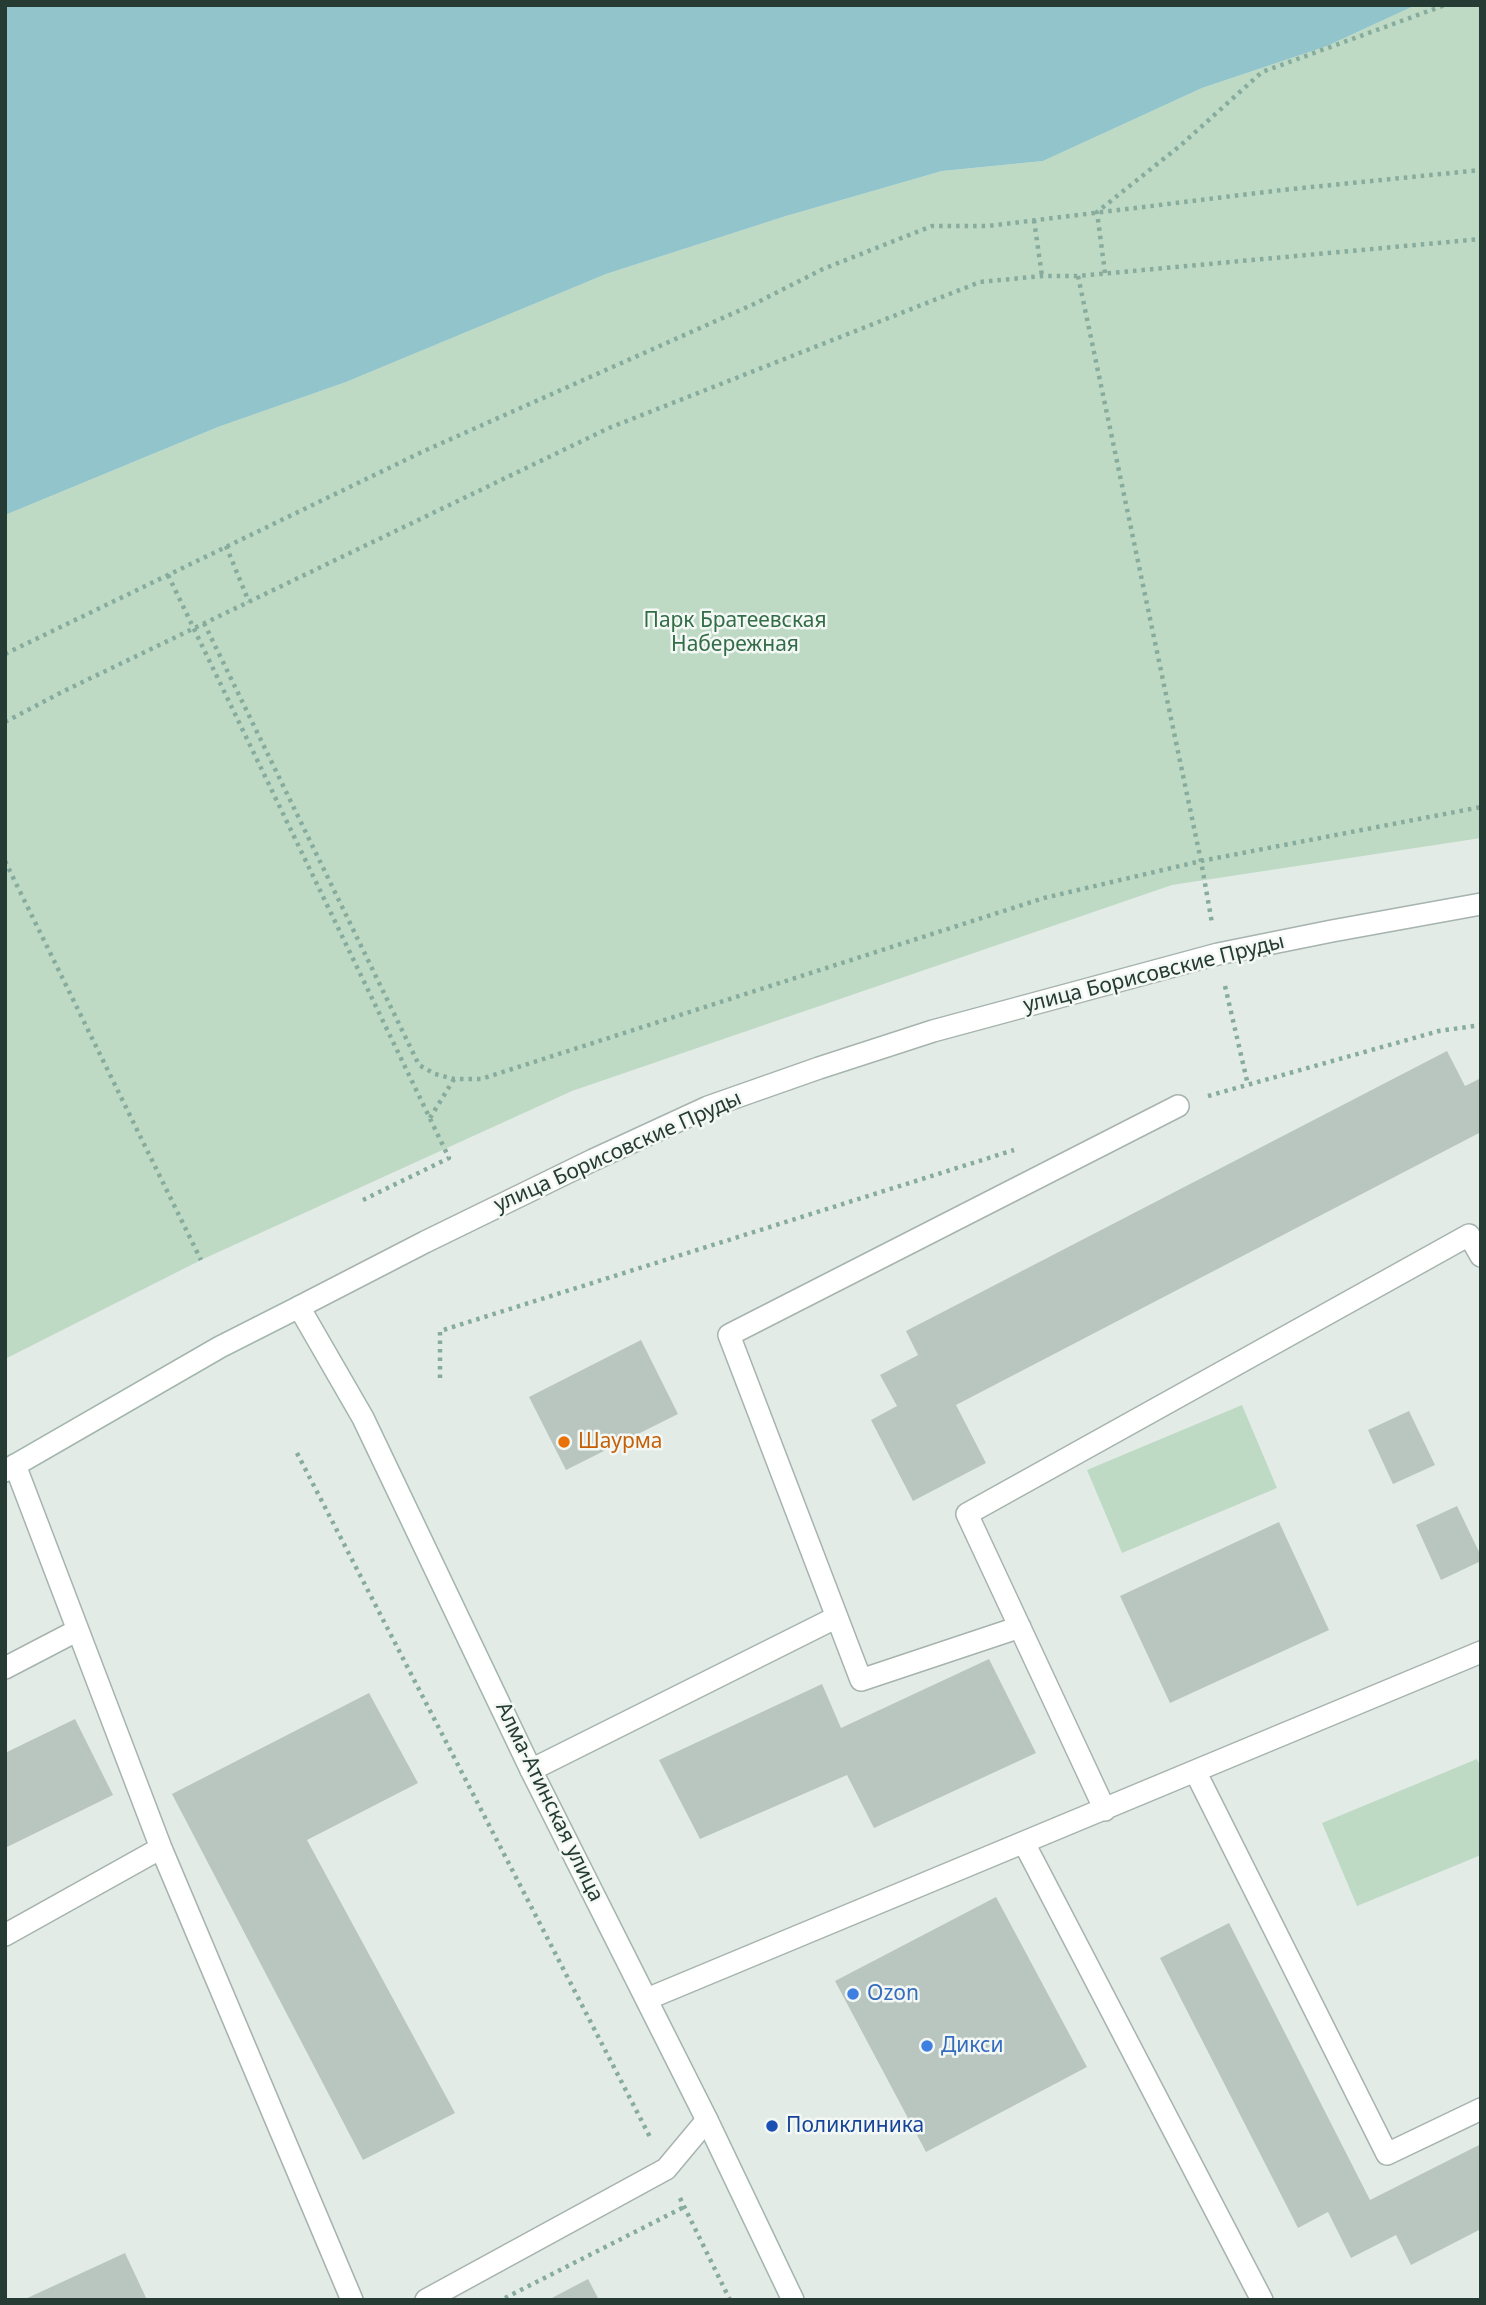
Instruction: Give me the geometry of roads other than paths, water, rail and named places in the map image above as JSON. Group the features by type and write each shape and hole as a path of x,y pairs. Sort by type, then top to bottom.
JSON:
{"street":[{"name":"улица Борисовские Пруды","path":"10,1468 220,1347 437,1236 708,1107 933,1031 1218,954 1332,930 1481,904"},
{"path":"1020,1627 861,1680 729,1335 1178,1106"},
{"path":"1105,1810 967,1514 1469,1235 1481,1256"},
{"name":"Алма-Атинская улица","path":"299,1307 363,1418 531,1770 707,2120 793,2300"},
{"path":"10,1468 78,1630 161,1848 352,2300"},
{"path":"531,1770 837,1617"},
{"path":"5,1668 78,1630"},
{"path":"647,1999 1481,1652"},
{"path":"1195,1771 1387,2154 1481,2109"},
{"path":"1024,1843 1262,2300"},
{"path":"5,1936 161,1848"},
{"path":"436,2297 666,2169 707,2120"}],"water":[{"path":"5,5 1416,5 1327,46 1202,88 1043,161 942,171 786,216 606,274 346,382 218,427 5,515"}],"place":[{"name":"Шаурма","path":"564,1442"},
{"name":"Ozon","path":"853,1994"},
{"name":"Дикси","path":"927,2046"},
{"name":"Поликлиника","path":"772,2126"}],"park label":[{"name":"Парк Братеевская Набережная","path":"735,633"}]}
